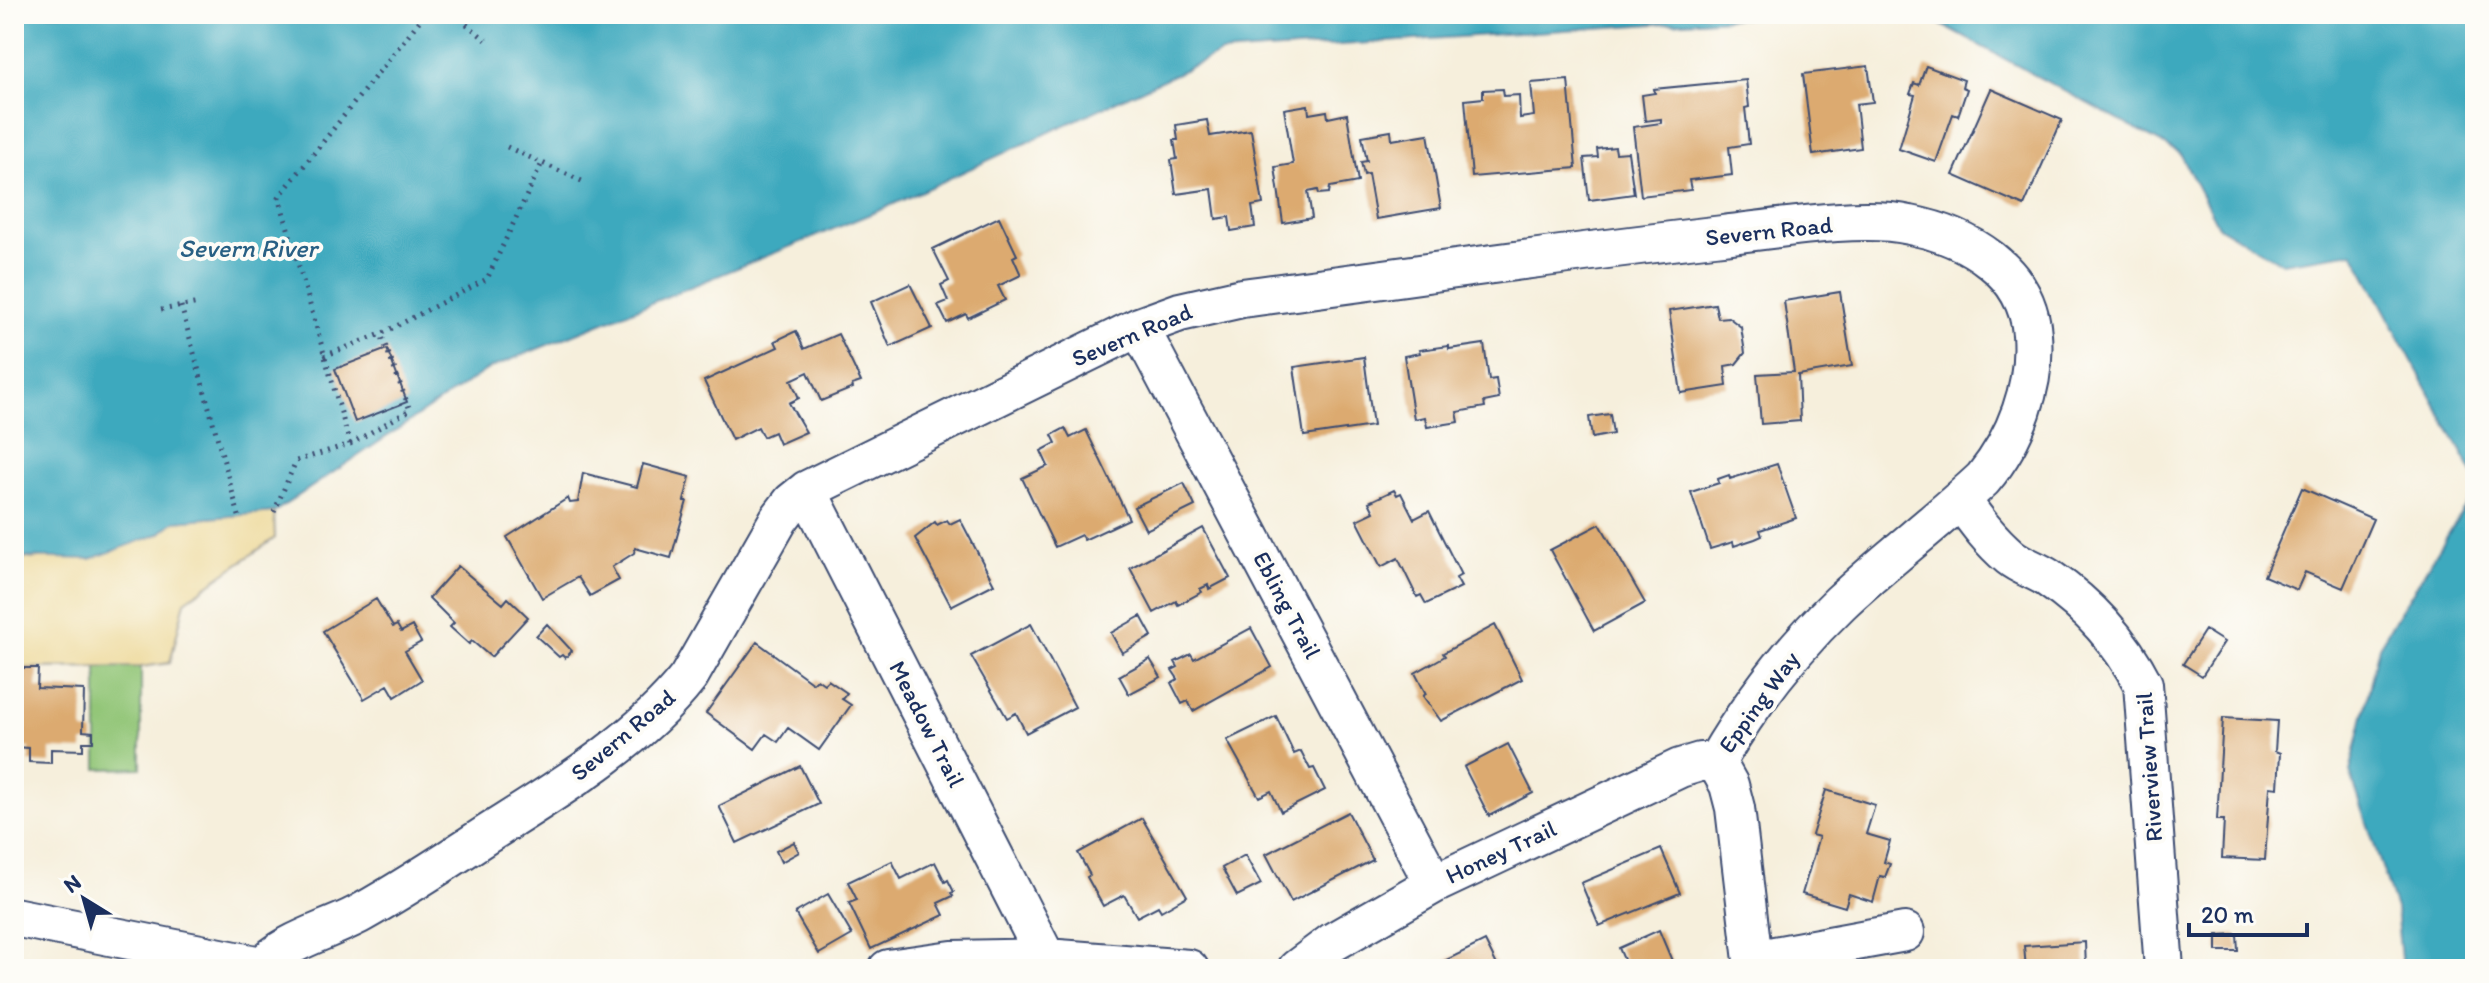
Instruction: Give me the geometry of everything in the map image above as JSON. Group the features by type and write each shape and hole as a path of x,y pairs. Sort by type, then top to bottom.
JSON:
{"street":[{"name":"Severn Road","path":"261,968 278,952 363,912 490,833 576,777 650,719 688,678 779,519 792,502 807,490 1139,327 1180,312 1230,300 1788,228 1853,223 1907,224 1957,240 1993,259 2012,281 2025,304 2031,327 2033,352 2030,375 2014,430 2001,458 1961,500"},
{"name":"Ebling Trail","path":"1139,327 1434,884"},
{"name":"Meadow Trail","path":"807,490 1046,958"},
{"name":"Epping Way","path":"1753,964 1735,808 1729,785 1716,762 1738,724 1806,638 1871,576 1961,500"},
{"name":"Riverview Trail","path":"1961,500 1984,533 2013,559 2083,605 2131,659 2143,684 2164,969"},
{"name":"Honey Trail","path":"1297,969 1333,942 1434,884 1671,772 1700,762 1716,762"},
{"path":"14,917 261,968"},
{"path":"1753,964 1905,932"},
{"path":"888,969 952,960 1046,958 1189,969"}],"path":[{"path":"350,444 279,197 425,14"},
{"path":"454,14 486,40"},
{"path":"507,147 584,182"},
{"path":"324,356 381,334 487,279 542,163"},
{"path":"161,310 199,303"},
{"path":"181,306 239,516"},
{"path":"274,512 296,461 350,444 410,410 381,334"}],"green space":[{"path":"97,667 141,667 141,768 97,769"}],"sand":[{"path":"274,512 275,538 185,601 170,663 141,667 14,668 14,557 33,559 159,534 175,521"}],"water":[{"name":"Severn River","path":"14,14 1803,14 1221,53 885,208 488,369 274,512 175,521 159,534 91,559 14,557"},
{"path":"1921,14 2475,14 2475,477 2353,252 2282,263 2218,226 2180,153"},
{"path":"2475,491 2475,969 2402,969 2396,909 2350,772 2379,646"}],"building":[{"path":"1868,66 1873,102 1856,104 1861,148 1813,155 1803,74"},
{"path":"1926,66 1964,80 1962,87 1967,89 1958,116 1953,114 1936,162 1899,149 1915,95 1910,94 1914,83 1919,85"},
{"path":"1568,80 1576,168 1472,177 1465,100 1483,98 1483,90 1503,89 1504,96 1519,95 1520,118 1534,116 1531,83"},
{"path":"1746,80 1749,144 1729,147 1732,175 1689,180 1691,190 1641,196 1633,127 1661,123 1661,119 1645,121 1642,95 1655,93 1654,89"},
{"path":"1991,89 2062,120 2024,206 1953,175"},
{"path":"1308,105 1309,114 1327,111 1328,118 1347,114 1358,182 1330,187 1329,193 1319,194 1318,190 1308,192 1312,218 1283,223 1275,167 1293,164 1284,109"},
{"path":"1207,120 1210,136 1251,130 1263,204 1252,206 1255,227 1231,231 1229,217 1216,219 1212,189 1176,194 1171,160 1177,159 1174,140 1178,140 1176,125"},
{"path":"1391,131 1392,140 1428,134 1441,208 1376,219 1368,174 1364,175 1361,162 1367,161 1362,136"},
{"path":"1615,147 1616,153 1628,152 1634,194 1589,200 1584,158 1598,157 1597,149"},
{"path":"999,217 1017,255 1013,257 1021,275 998,286 1005,300 968,318 966,314 947,323 938,305 948,301 941,285 949,281 933,249"},
{"path":"910,284 932,328 890,347 871,302"},
{"path":"1840,292 1852,366 1798,375 1800,421 1761,424 1757,374 1794,372 1784,301"},
{"path":"1715,304 1718,318 1728,317 1741,327 1745,353 1736,364 1725,366 1727,386 1681,393 1669,311"},
{"path":"796,331 804,349 838,334 861,382 821,401 808,372 791,380 799,398 789,403 806,432 779,444 774,432 763,437 758,427 732,440 704,381 778,347 775,341"},
{"path":"1484,344 1489,380 1496,379 1499,399 1484,402 1485,407 1457,412 1459,422 1427,427 1425,417 1414,419 1404,356 1420,353 1419,350"},
{"path":"387,349 407,402 355,422 335,369"},
{"path":"1364,357 1373,426 1304,436 1294,367"},
{"path":"1610,414 1613,434 1592,438 1589,417"},
{"path":"1065,428 1070,438 1086,430 1129,519 1084,540 1081,535 1055,547 1022,478 1048,466 1041,451 1056,443 1052,435"},
{"path":"643,464 690,477 684,501 687,501 671,558 635,548 634,553 612,567 619,580 590,596 578,577 542,598 507,537 568,498 570,503 578,502 583,473 637,487"},
{"path":"1777,464 1796,518 1760,530 1762,536 1755,539 1710,549 1691,492 1719,483 1718,479 1729,475 1730,479"},
{"path":"1184,483 1195,506 1146,530 1134,507"},
{"path":"2302,488 2373,519 2343,588 2305,572 2297,590 2264,576"},
{"path":"1394,490 1397,495 1401,493 1414,519 1429,511 1461,575 1456,578 1461,587 1426,604 1421,595 1417,597 1398,558 1381,567 1357,520 1374,512 1369,502"},
{"path":"960,519 994,584 951,606 915,538 935,522 937,525 947,520 950,524"},
{"path":"1600,524 1645,603 1594,631 1550,550"},
{"path":"1203,528 1230,578 1209,589 1208,585 1200,589 1202,592 1178,605 1176,601 1154,613 1130,568"},
{"path":"458,566 503,604 508,598 528,617 491,657 472,641 469,644 450,627 454,623 429,598"},
{"path":"376,599 393,627 397,625 401,632 412,626 421,642 405,651 422,680 395,697 388,685 364,699 323,631"},
{"path":"1141,616 1152,636 1122,653 1111,633"},
{"path":"547,624 572,651 565,658 562,655 559,657 536,636"},
{"path":"1031,624 1075,707 1026,733 1016,713 1007,718 971,656"},
{"path":"1495,625 1522,679 1441,721 1423,696 1426,694 1415,673 1445,656 1443,653"},
{"path":"1251,628 1272,667 1193,711 1188,701 1182,704 1171,683 1178,679 1172,670 1178,667 1175,662 1191,654 1194,659"},
{"path":"2205,630 2224,642 2202,676 2183,664"},
{"path":"757,642 813,683 817,679 824,684 828,680 847,693 842,699 851,705 819,750 788,728 778,742 766,734 755,749 706,713"},
{"path":"1150,659 1161,677 1129,694 1119,676"},
{"path":"14,668 38,668 37,688 84,690 83,731 93,732 93,742 83,742 83,750 51,749 51,763 29,762 29,748 14,747"},
{"path":"1276,716 1294,754 1301,751 1325,790 1281,812 1271,791 1259,797 1227,740"},
{"path":"2223,718 2277,721 2275,751 2280,753 2278,788 2270,787 2265,860 2222,858 2224,820 2217,820"},
{"path":"1508,744 1533,793 1489,816 1464,767"},
{"path":"800,766 819,804 737,843 719,806"},
{"path":"1826,790 1875,805 1866,834 1890,841 1884,862 1890,864 1885,877 1880,876 1873,902 1849,894 1845,907 1802,894 1819,837 1812,835"},
{"path":"1348,812 1373,860 1291,902 1266,854"},
{"path":"1142,818 1187,896 1161,911 1158,906 1137,917 1124,895 1103,906 1078,853"},
{"path":"794,842 799,852 781,862 776,851"},
{"path":"1661,849 1680,893 1599,926 1581,883"},
{"path":"1245,855 1261,884 1237,896 1222,868"},
{"path":"892,861 901,879 935,862 954,892 951,893 953,896 938,903 944,915 871,949 849,903 857,900 848,882"},
{"path":"828,894 852,935 819,954 795,913"},
{"path":"1659,930 1675,968 1628,969 1619,948"},
{"path":"2237,934 2238,951 2217,951 2217,935"},
{"path":"1485,941 1499,969 1442,969 1440,963"},
{"path":"2085,942 2086,969 2026,969 2024,946"}]}
